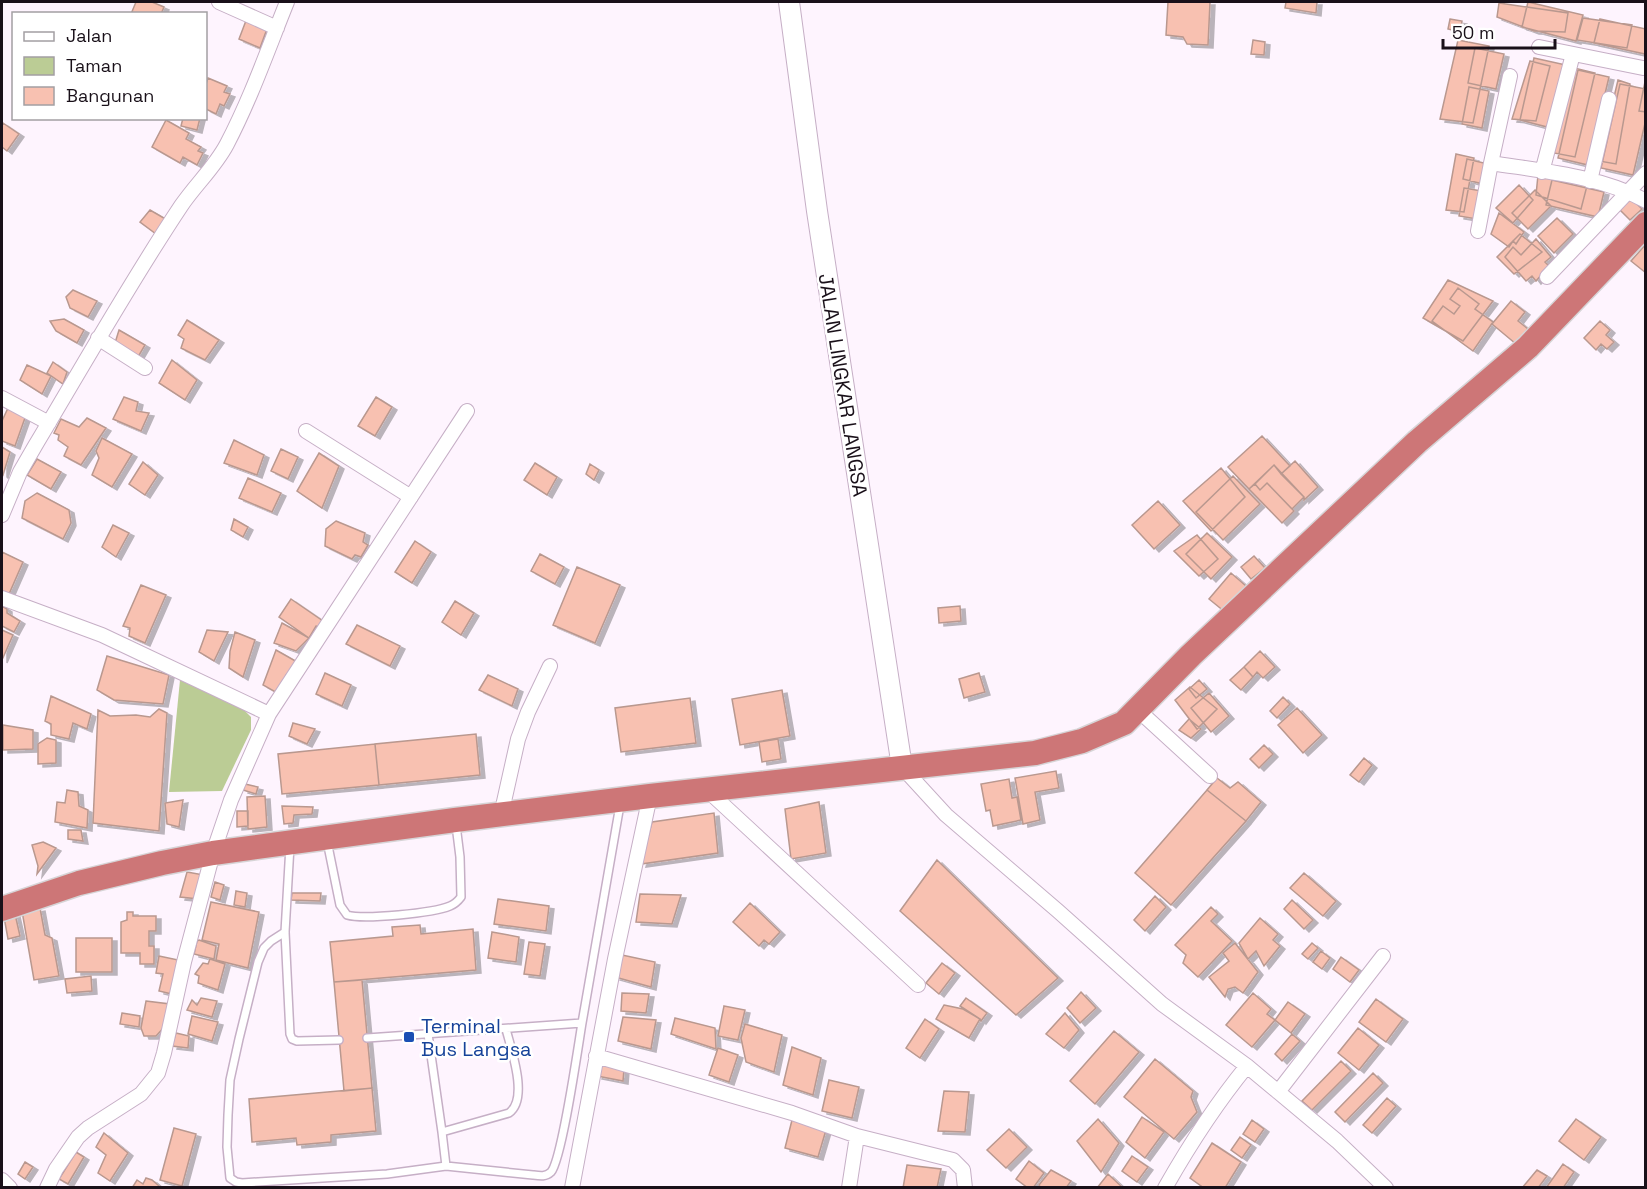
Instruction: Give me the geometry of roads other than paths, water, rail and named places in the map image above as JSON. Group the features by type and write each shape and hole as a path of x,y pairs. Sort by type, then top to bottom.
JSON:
{"highway":[{"path":"2,909 79,883 213,853 706,789 980,760 1060,748 1101,734 1124,723 1191,655 1417,442 1528,347 1646,224"}],"street":[{"path":"219,2 277,28"},
{"path":"2,515 20,472 98,338 182,204 215,165 227,145 244,110 287,2"},
{"name":"JALAN LINGKAR LANGSA","path":"789,2 817,212 902,767"},
{"path":"1539,47 1643,69"},
{"path":"1542,172 1573,54"},
{"path":"1478,231 1510,76"},
{"path":"1590,181 1609,99"},
{"path":"1491,163 1590,181 1628,192 1646,201"},
{"path":"1547,277 1646,173"},
{"path":"98,338 145,368"},
{"path":"2,398 49,423"},
{"path":"47,1188 56,1169 78,1137 141,1094 158,1073 165,1053 184,962 213,853 231,800 269,714 467,411"},
{"path":"306,431 411,497"},
{"path":"2,598 102,635 269,714"},
{"path":"501,815 518,740 528,712 550,666"},
{"path":"1138,710 1210,776"},
{"path":"902,767 946,815 1162,1004 1247,1066 1337,1141 1386,1188"},
{"path":"706,789 918,985"},
{"path":"572,1188 615,959 650,796"},
{"path":"1278,1092 1383,956"},
{"path":"596,1056 792,1113 856,1136 956,1162 965,1175 965,1188"},
{"path":"1165,1188 1186,1150 1216,1105 1247,1066"},
{"path":"849,1188 856,1136"},
{"path":"2,1180 10,1188"}],"lane":[{"path":"285,932 264,948 258,962 239,1039 230,1080 228,1104 227,1147 230,1178 242,1183 387,1174 446,1166 546,1176 550,1172 561,1140 621,800"},
{"path":"327,837 340,905 344,913 360,917 424,912 452,905 461,897 460,857 455,820"},
{"path":"290,842 285,932 288,1020 291,1036 297,1041 339,1040"},
{"path":"367,1038 582,1023"},
{"path":"442,1132 513,1110 519,1092 506,1029"},
{"path":"428,1034 446,1166"}],"place":[{"name":"Terminal Bus Langsa","path":"409,1037"}]}
